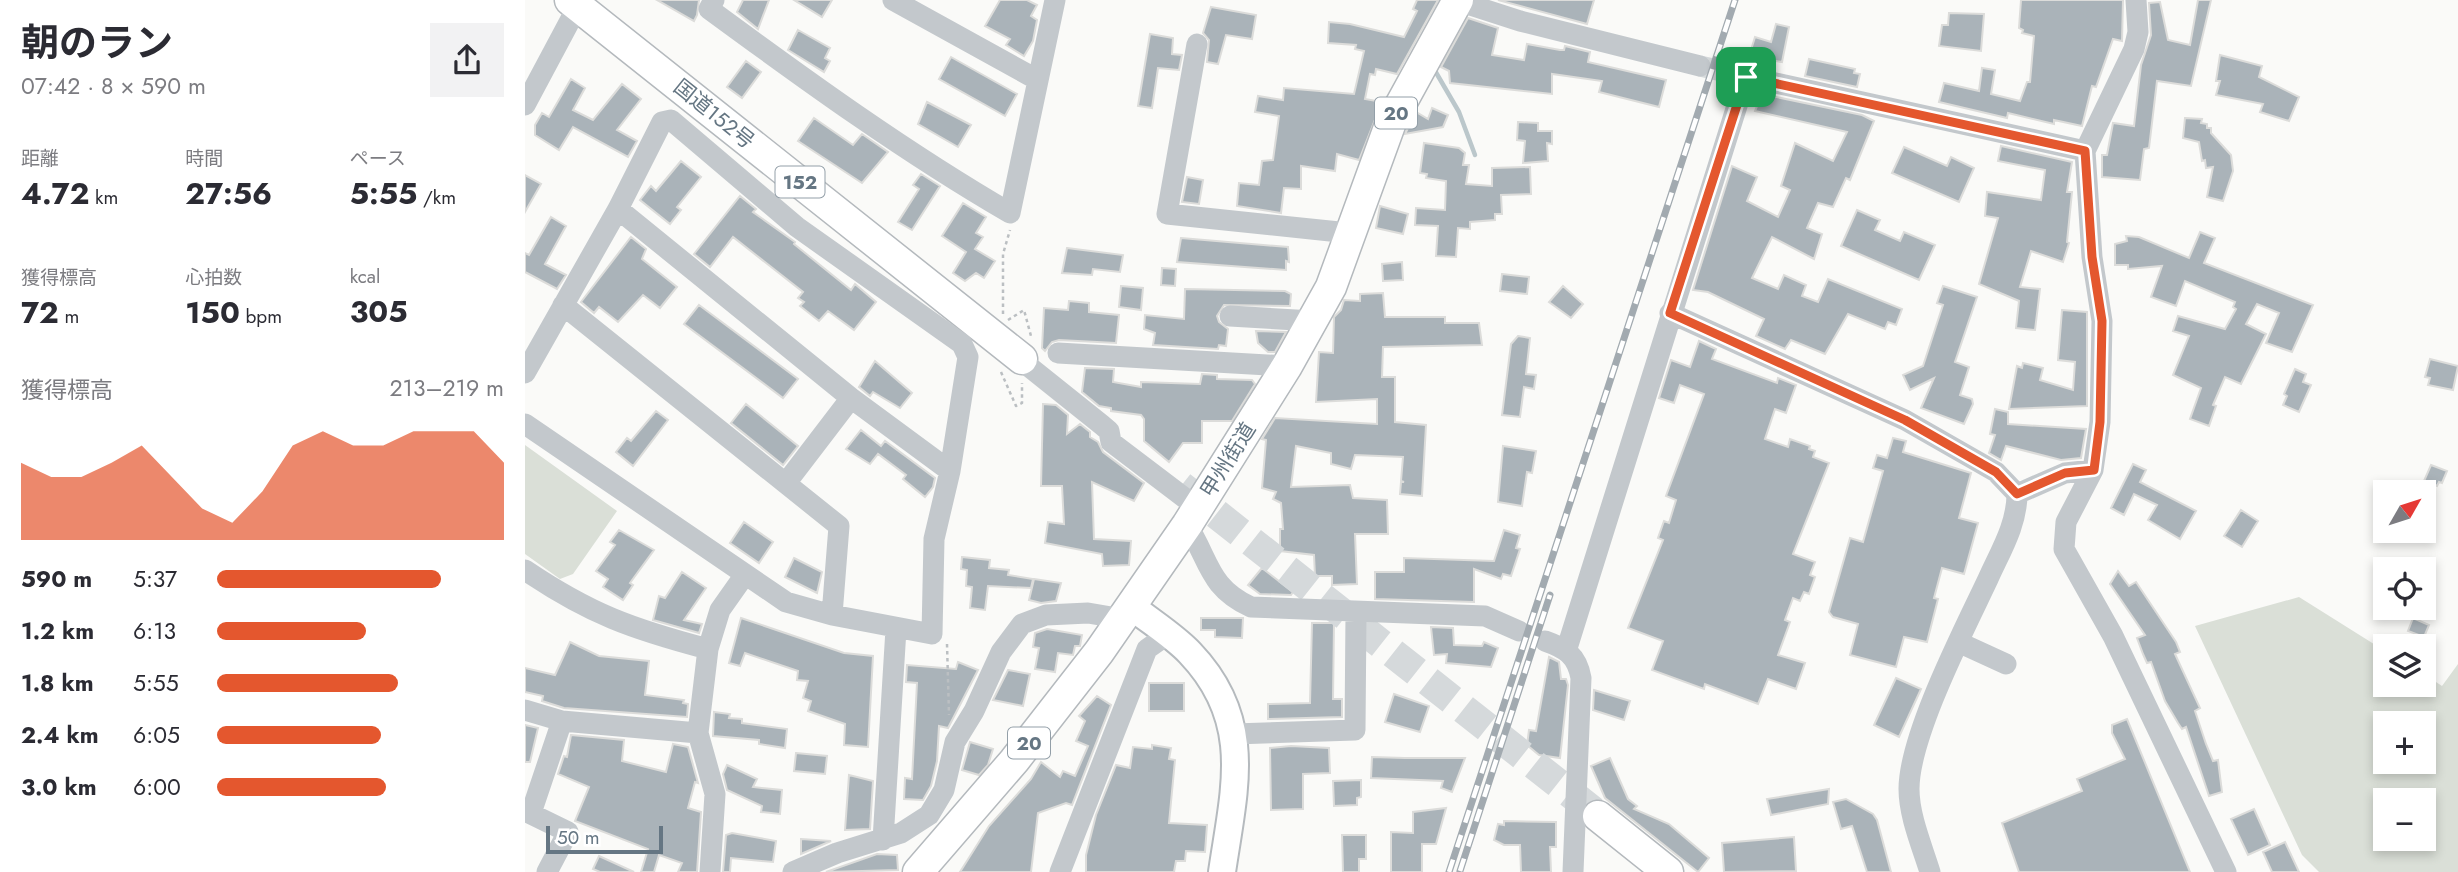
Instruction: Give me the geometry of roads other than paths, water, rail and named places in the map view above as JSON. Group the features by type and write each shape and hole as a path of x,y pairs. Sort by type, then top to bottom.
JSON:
{"highway":[{"name":"甲州街道","path":"918,872 1014,761 1127,612 1193,516 1287,366 1331,287 1391,122 1458,0"},
{"name":"国道152号","path":"576,2 1016,365"},
{"path":"1598,816 1668,872"}],"main road":[{"path":"1127,612 1167,635 1189,652 1212,684 1234,734 1236,771 1222,872"}],"street":[{"path":"714,0 709,9 844,109 930,166 1010,214 1036,79 1055,0"},
{"path":"893,0 1036,79"},
{"path":"1458,0 1520,21 1700,65"},
{"path":"2136,0 2138,32 2134,49 2085,151 2092,257 2102,321 2100,422 2094,470 2066,522 2064,549 2113,636 2226,872"},
{"path":"525,105 576,2"},
{"path":"1197,44 1167,214 1349,233"},
{"path":"1567,648 1741,76 2085,151"},
{"path":"525,373 618,209 662,122 671,120 797,228 962,344 968,357 950,471 934,539 932,634 832,615 786,602 744,576 525,424"},
{"path":"618,209 851,398 950,471"},
{"path":"563,305 839,526 832,615"},
{"path":"1670,313 1905,420 1996,472 2017,494"},
{"path":"1230,316 1313,321"},
{"path":"1058,354 1287,366"},
{"path":"1016,365 1102,425 1108,431 1111,442 1193,516 1208,572 1238,601 1251,607 1485,616 1519,631"},
{"path":"786,483 851,398"},
{"path":"2017,494 2065,473 2094,470"},
{"path":"1930,872 1909,791 1911,768 1958,642 2013,525 2017,494"},
{"path":"525,570 596,614 644,632 708,649"},
{"path":"710,872 715,794 698,733 708,649 720,610 744,576"},
{"path":"793,872 837,853 901,833 929,815 943,790 955,742 974,711 1001,652 1022,624 1046,615 1127,612"},
{"path":"1234,734 1355,730 1356,613"},
{"path":"883,840 896,629"},
{"path":"1060,872 1147,649 1167,635"},
{"path":"1545,641 1567,648 1579,666 1581,678 1573,872"},
{"path":"1958,642 2006,664"},
{"path":"525,710 562,721 698,733"},
{"path":"547,872 568,832 528,812 562,721"}],"waterway":[{"path":"1434,69 1459,112 1475,155"}],"tunnel":[{"path":"1700,66 1735,74"},
{"path":"1181,486 1598,815"}],"railway":[{"path":"1449,872 1735,0"},
{"path":"1460,871 1550,595"}]}
